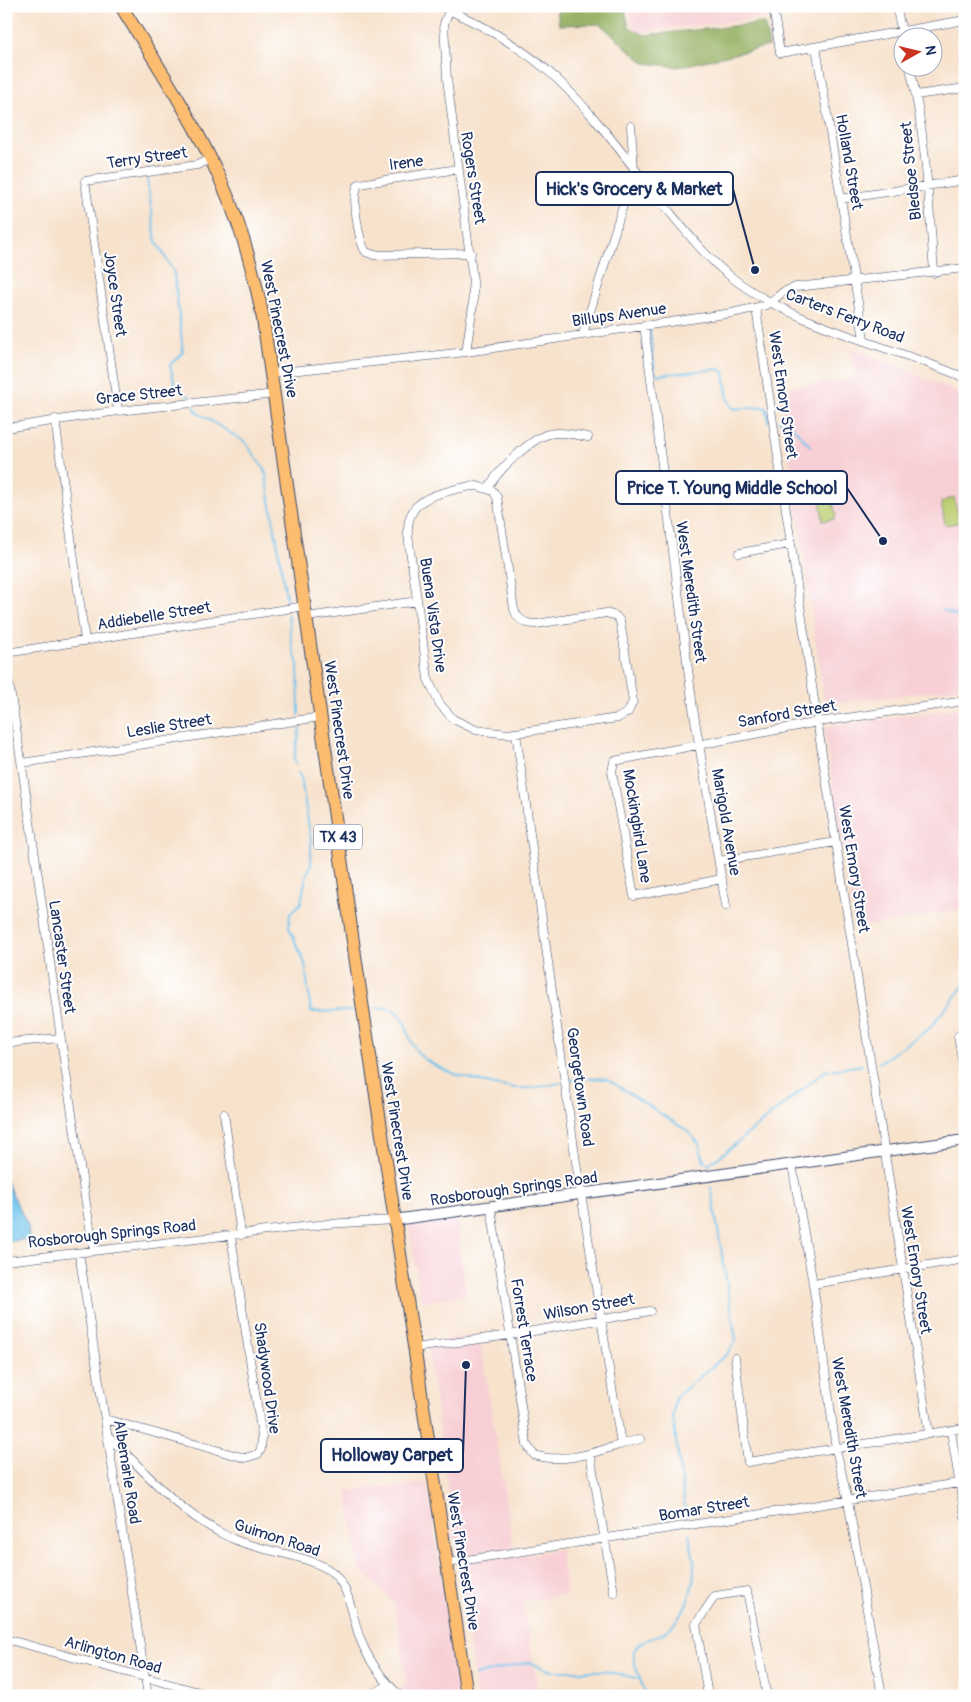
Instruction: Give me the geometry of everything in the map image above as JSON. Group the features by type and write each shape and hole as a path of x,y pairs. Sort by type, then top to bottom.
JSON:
{"main road":[{"name":"West Pinecrest Drive","path":"121,6 211,159 229,199 251,267 263,319 394,1220 468,1696"}],"street":[{"name":"Carters Ferry Road","path":"440,6 502,37 552,75 573,96 709,257 730,276 771,303 803,318 965,378"},
{"path":"773,6 780,53 894,32"},
{"path":"896,6 900,28"},
{"name":"Rogers Street","path":"449,10 444,24 445,65 471,253 473,305 466,352"},
{"path":"918,28 965,20"},
{"name":"Holland Street","path":"816,47 864,340"},
{"name":"Bledsoe Street","path":"912,78 928,186 934,273"},
{"path":"916,95 965,88"},
{"path":"583,334 634,170 631,126"},
{"name":"Terry Street","path":"86,181 197,165 211,159"},
{"name":"Irene","path":"458,169 358,184 354,195 361,245 366,252 374,255 471,253"},
{"path":"841,199 965,180"},
{"name":"Joyce Street","path":"86,181 118,411"},
{"path":"965,268 965,273"},
{"name":"Billups Avenue","path":"272,373 466,352 756,308 771,303 783,292 790,289 965,268"},
{"name":"West Emory Street","path":"756,308 790,544 929,1434"},
{"name":"West Meredith Street","path":"644,325 672,556 700,742"},
{"name":"Grace Street","path":"6,428 55,419 118,411 275,394"},
{"path":"55,419 85,641"},
{"path":"488,489 497,474 540,437 554,433 588,437"},
{"name":"Buena Vista Drive","path":"477,486 488,489 496,494 498,502 516,616 532,624 602,614 616,616 622,625 633,696 630,709 618,718 501,734 476,730 458,723 444,709 428,679 417,602 407,530 409,516 413,508 429,497 461,488 477,486"},
{"path":"738,553 790,544"},
{"name":"Addiebelle Street","path":"6,653 306,612 417,602"},
{"name":"Lancaster Street","path":"6,666 22,763 60,1038 94,1251"},
{"name":"Sanford Street","path":"614,760 700,742 818,722 965,702"},
{"name":"Leslie Street","path":"22,763 320,717"},
{"name":"Georgetown Road","path":"516,732 581,1195 621,1444"},
{"name":"Marigold Avenue","path":"700,742 708,804 726,906"},
{"name":"Mockingbird Lane","path":"614,760 612,772 634,896 722,879"},
{"path":"719,861 836,842"},
{"path":"958,1036 965,1075"},
{"path":"6,1043 60,1038"},
{"path":"224,1114 241,1235"},
{"name":"Rosborough Springs Road","path":"6,1261 491,1208 965,1140"},
{"name":"West Meredith Street","path":"792,1165 812,1284 836,1449 848,1501 882,1696"},
{"name":"Forrest Terrace","path":"491,1208 527,1445 534,1455 544,1459 590,1454"},
{"name":"Shadywood Drive","path":"105,1418 246,1458 258,1454 262,1437 231,1236"},
{"name":"Albemarle Road","path":"79,1253 148,1696"},
{"path":"812,1284 965,1259"},
{"name":"Wilson Street","path":"414,1348 510,1335 650,1311"},
{"path":"735,1358 748,1462 965,1428"},
{"path":"951,1431 962,1483 965,1517"},
{"name":"Guimon Road","path":"107,1434 192,1517 244,1544 315,1563 333,1573 344,1589 367,1652 388,1685 400,1696"},
{"path":"614,1593 590,1454 640,1439"},
{"name":"Bomar Street","path":"447,1563 962,1483"},
{"path":"708,1696 696,1624 715,1596 747,1592 767,1696"},
{"name":"Arlington Road","path":"6,1639 213,1696"},
{"path":"370,1696 388,1685"}],"shaded area":[{"path":"629,6 765,6 767,18 639,32 632,25"},
{"path":"850,347 965,395 965,687 825,705 779,389 855,379"},
{"path":"965,707 965,909 856,928 824,731 828,727"},
{"path":"456,1219 466,1296 421,1302 409,1225"},
{"path":"479,1335 515,1557 560,1549 567,1594 523,1602 539,1696 477,1696 427,1343"},
{"path":"427,1483 459,1696 395,1696 406,1680 394,1604 359,1568 347,1491"}],"green space":[{"path":"557,6 624,6 629,27 645,35 764,23 769,46 678,67 644,63 600,24 559,25"},
{"path":"832,497 836,516 834,519 823,521 820,498"},
{"path":"954,497 959,520 958,523 945,525 941,502"}],"water":[{"path":"6,1181 28,1226 29,1237 27,1239 6,1242"}],"waterway":[{"path":"147,180 156,241 174,273 183,352 170,365 176,389 192,398"},
{"path":"650,330 655,373 657,375 720,369 724,373 728,400 732,407 736,409 766,407 769,422"},
{"path":"194,407 198,413 245,442 265,470 287,602"},
{"path":"778,421 791,425 810,446"},
{"path":"943,610 965,620"},
{"path":"288,615 292,646 298,664 299,715"},
{"path":"297,765 294,759 300,728"},
{"path":"298,773 301,778 311,841 311,865 306,876 301,903 290,914 289,927 305,964 311,1012 352,1011"},
{"path":"879,1063 929,1029 965,984"},
{"path":"375,1008 387,1008 401,1016 409,1038 418,1053 438,1067 452,1073 482,1082 511,1087 532,1088 560,1083"},
{"path":"709,1167 709,1163 718,1158 825,1071 862,1065"},
{"path":"570,1080 607,1079 688,1131 699,1144 704,1162 709,1163"},
{"path":"686,1517 673,1416 675,1398 728,1353 736,1340 711,1187"},
{"path":"640,1678 635,1666 635,1648 670,1628 687,1604 694,1574 689,1534"},
{"path":"475,1675 529,1662 551,1671 605,1671 640,1679 646,1696"}],"place":[{"name":"Hick's Grocery & Market","path":"755,270"},
{"name":"Price T. Young Middle School","path":"883,541"},
{"name":"Holloway Carpet","path":"466,1365"}]}
